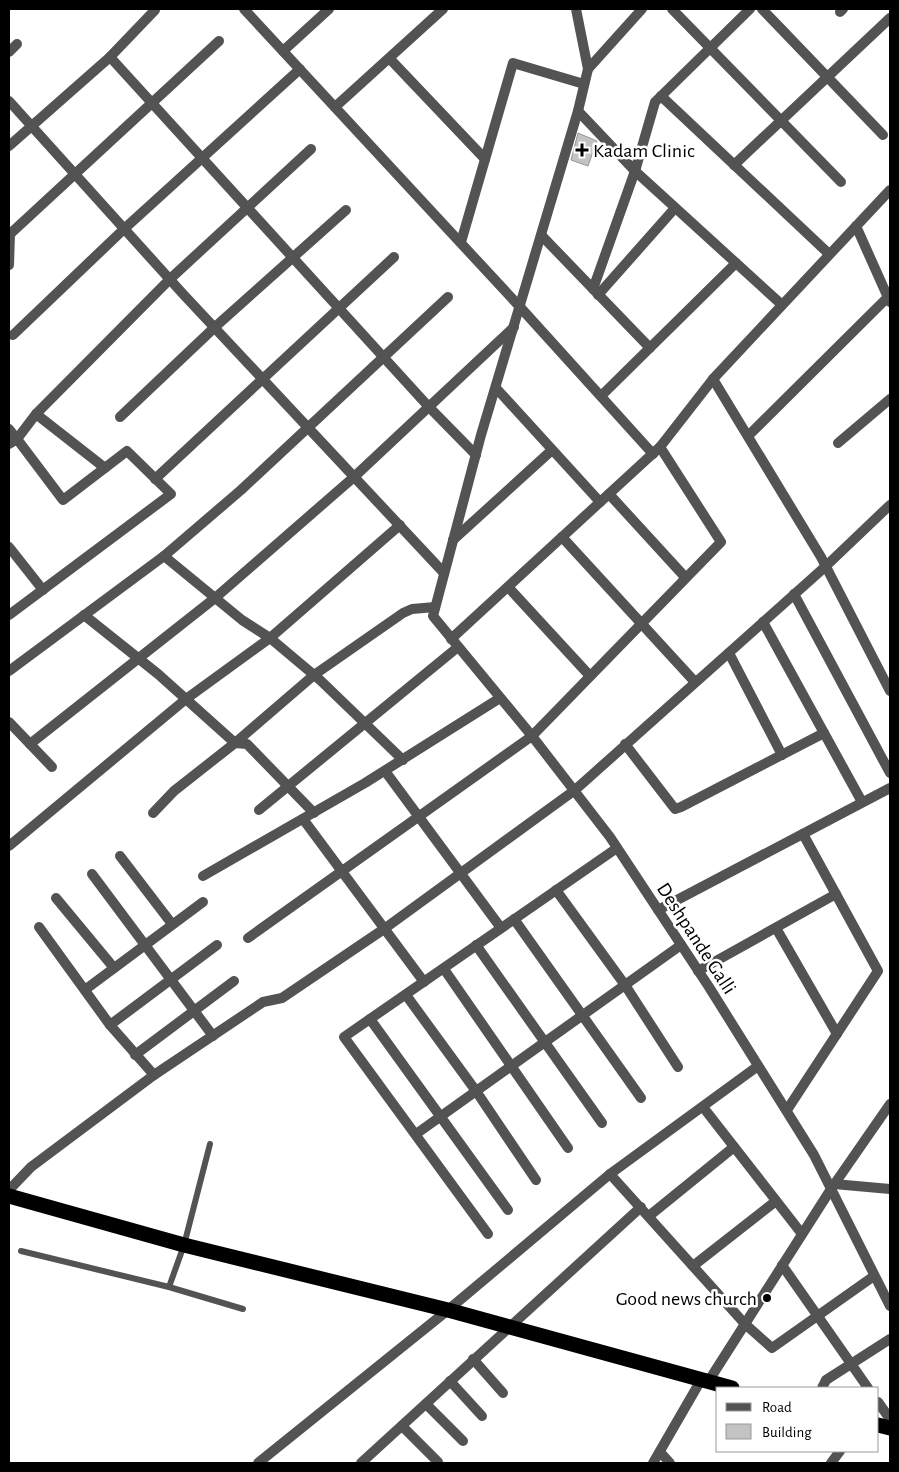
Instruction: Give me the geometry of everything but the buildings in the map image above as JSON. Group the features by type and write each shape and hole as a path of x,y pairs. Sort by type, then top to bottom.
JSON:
{"highway":[{"path":"9,1196 184,1245 448,1310 728,1387"}],"street":[{"path":"9,146 110,57 154,9"},
{"path":"244,9 601,396 656,451 720,542 532,736 420,818 248,938"},
{"path":"283,51 329,9"},
{"path":"335,107 443,9"},
{"path":"153,813 174,791 236,743 314,675 412,608 434,612 476,455 578,112 588,69 576,9"},
{"path":"588,69 642,9"},
{"path":"672,9 841,182"},
{"path":"596,292 655,102 750,9"},
{"path":"762,9 883,135"},
{"path":"734,165 890,16 885,9"},
{"path":"9,265 10,234 219,41"},
{"path":"9,52 17,44"},
{"path":"110,57 428,406 476,455"},
{"path":"390,59 485,158"},
{"path":"460,242 513,63 584,84"},
{"path":"13,335 124,229 300,69"},
{"path":"661,96 829,254"},
{"path":"9,101 214,327 444,573"},
{"path":"578,112 635,171 782,304"},
{"path":"13,442 36,414 170,279 311,149"},
{"path":"259,810 365,723 455,643 508,587 656,451 713,379 890,190"},
{"path":"596,292 675,208"},
{"path":"120,417 214,327 346,210"},
{"path":"748,436 889,300 856,226"},
{"path":"542,236 650,348"},
{"path":"156,479 394,257"},
{"path":"601,396 736,263"},
{"path":"9,671 164,556 241,490 448,297"},
{"path":"30,744 214,598 354,477 514,327"},
{"path":"713,379 826,566 890,691"},
{"path":"496,388 600,502"},
{"path":"838,443 890,399"},
{"path":"36,414 105,468"},
{"path":"9,429 13,442 63,500 127,451 171,494 9,616"},
{"path":"453,541 552,450"},
{"path":"609,494 685,577"},
{"path":"9,1190 30,1167 154,1076 263,1002 282,998 384,929 574,790 826,566 890,505"},
{"path":"9,846 186,699 270,638 400,525"},
{"path":"562,537 695,682"},
{"path":"9,546 43,590"},
{"path":"164,556 214,598 242,620 270,638 314,675 403,760"},
{"path":"508,587 590,676"},
{"path":"794,594 890,773"},
{"name":"Deshpande Galli","path":"434,612 455,643 574,790 617,848 658,910 833,1186 874,1276 890,1306"},
{"path":"84,615 138,658 236,743 247,744 314,813"},
{"path":"763,622 862,802"},
{"path":"729,653 782,755"},
{"path":"203,876 385,771 500,698"},
{"path":"9,724 52,767"},
{"path":"625,744 675,808 682,807 824,733"},
{"path":"385,771 500,928"},
{"path":"658,910 890,788"},
{"path":"303,820 424,982"},
{"path":"786,1110 878,971 803,834"},
{"path":"488,1234 344,1037 617,848"},
{"path":"120,856 172,924"},
{"path":"92,874 213,1036"},
{"path":"556,890 625,985 678,1067"},
{"path":"698,971 836,894"},
{"path":"56,898 114,968"},
{"path":"86,989 203,902"},
{"path":"514,919 640,1098"},
{"path":"39,927 86,989 110,1025 154,1076"},
{"path":"776,928 837,1034"},
{"path":"110,1025 170,978 217,945"},
{"path":"476,945 602,1123"},
{"path":"416,1134 681,946"},
{"path":"444,968 568,1148"},
{"path":"135,1055 234,981"},
{"path":"406,995 476,1091 536,1180"},
{"path":"370,1019 508,1210"},
{"path":"258,1463 448,1310 610,1174 758,1066"},
{"path":"653,1463 704,1381 745,1324 833,1186 890,1104"},
{"path":"703,1107 802,1234"},
{"path":"649,1216 734,1147"},
{"path":"610,1174 745,1324 772,1348 874,1276"},
{"path":"833,1186 890,1189"},
{"path":"693,1266 776,1200"},
{"path":"362,1463 473,1359 641,1207"},
{"path":"782,1265 867,1387"},
{"path":"822,1387 826,1380 890,1339"},
{"path":"473,1359 503,1394"},
{"path":"450,1381 482,1416"},
{"path":"879,1403 890,1419"},
{"path":"426,1404 463,1441"},
{"path":"402,1426 438,1462"},
{"path":"660,1452 670,1463"},
{"path":"831,1463 839,1452"}],"lane":[{"path":"169,1287 184,1245 210,1144"},
{"path":"21,1251 169,1287 243,1309"}],"place":[{"name":"Kadam Clinic","path":"582,150"},
{"name":"Good news church","path":"767,1298"}]}
